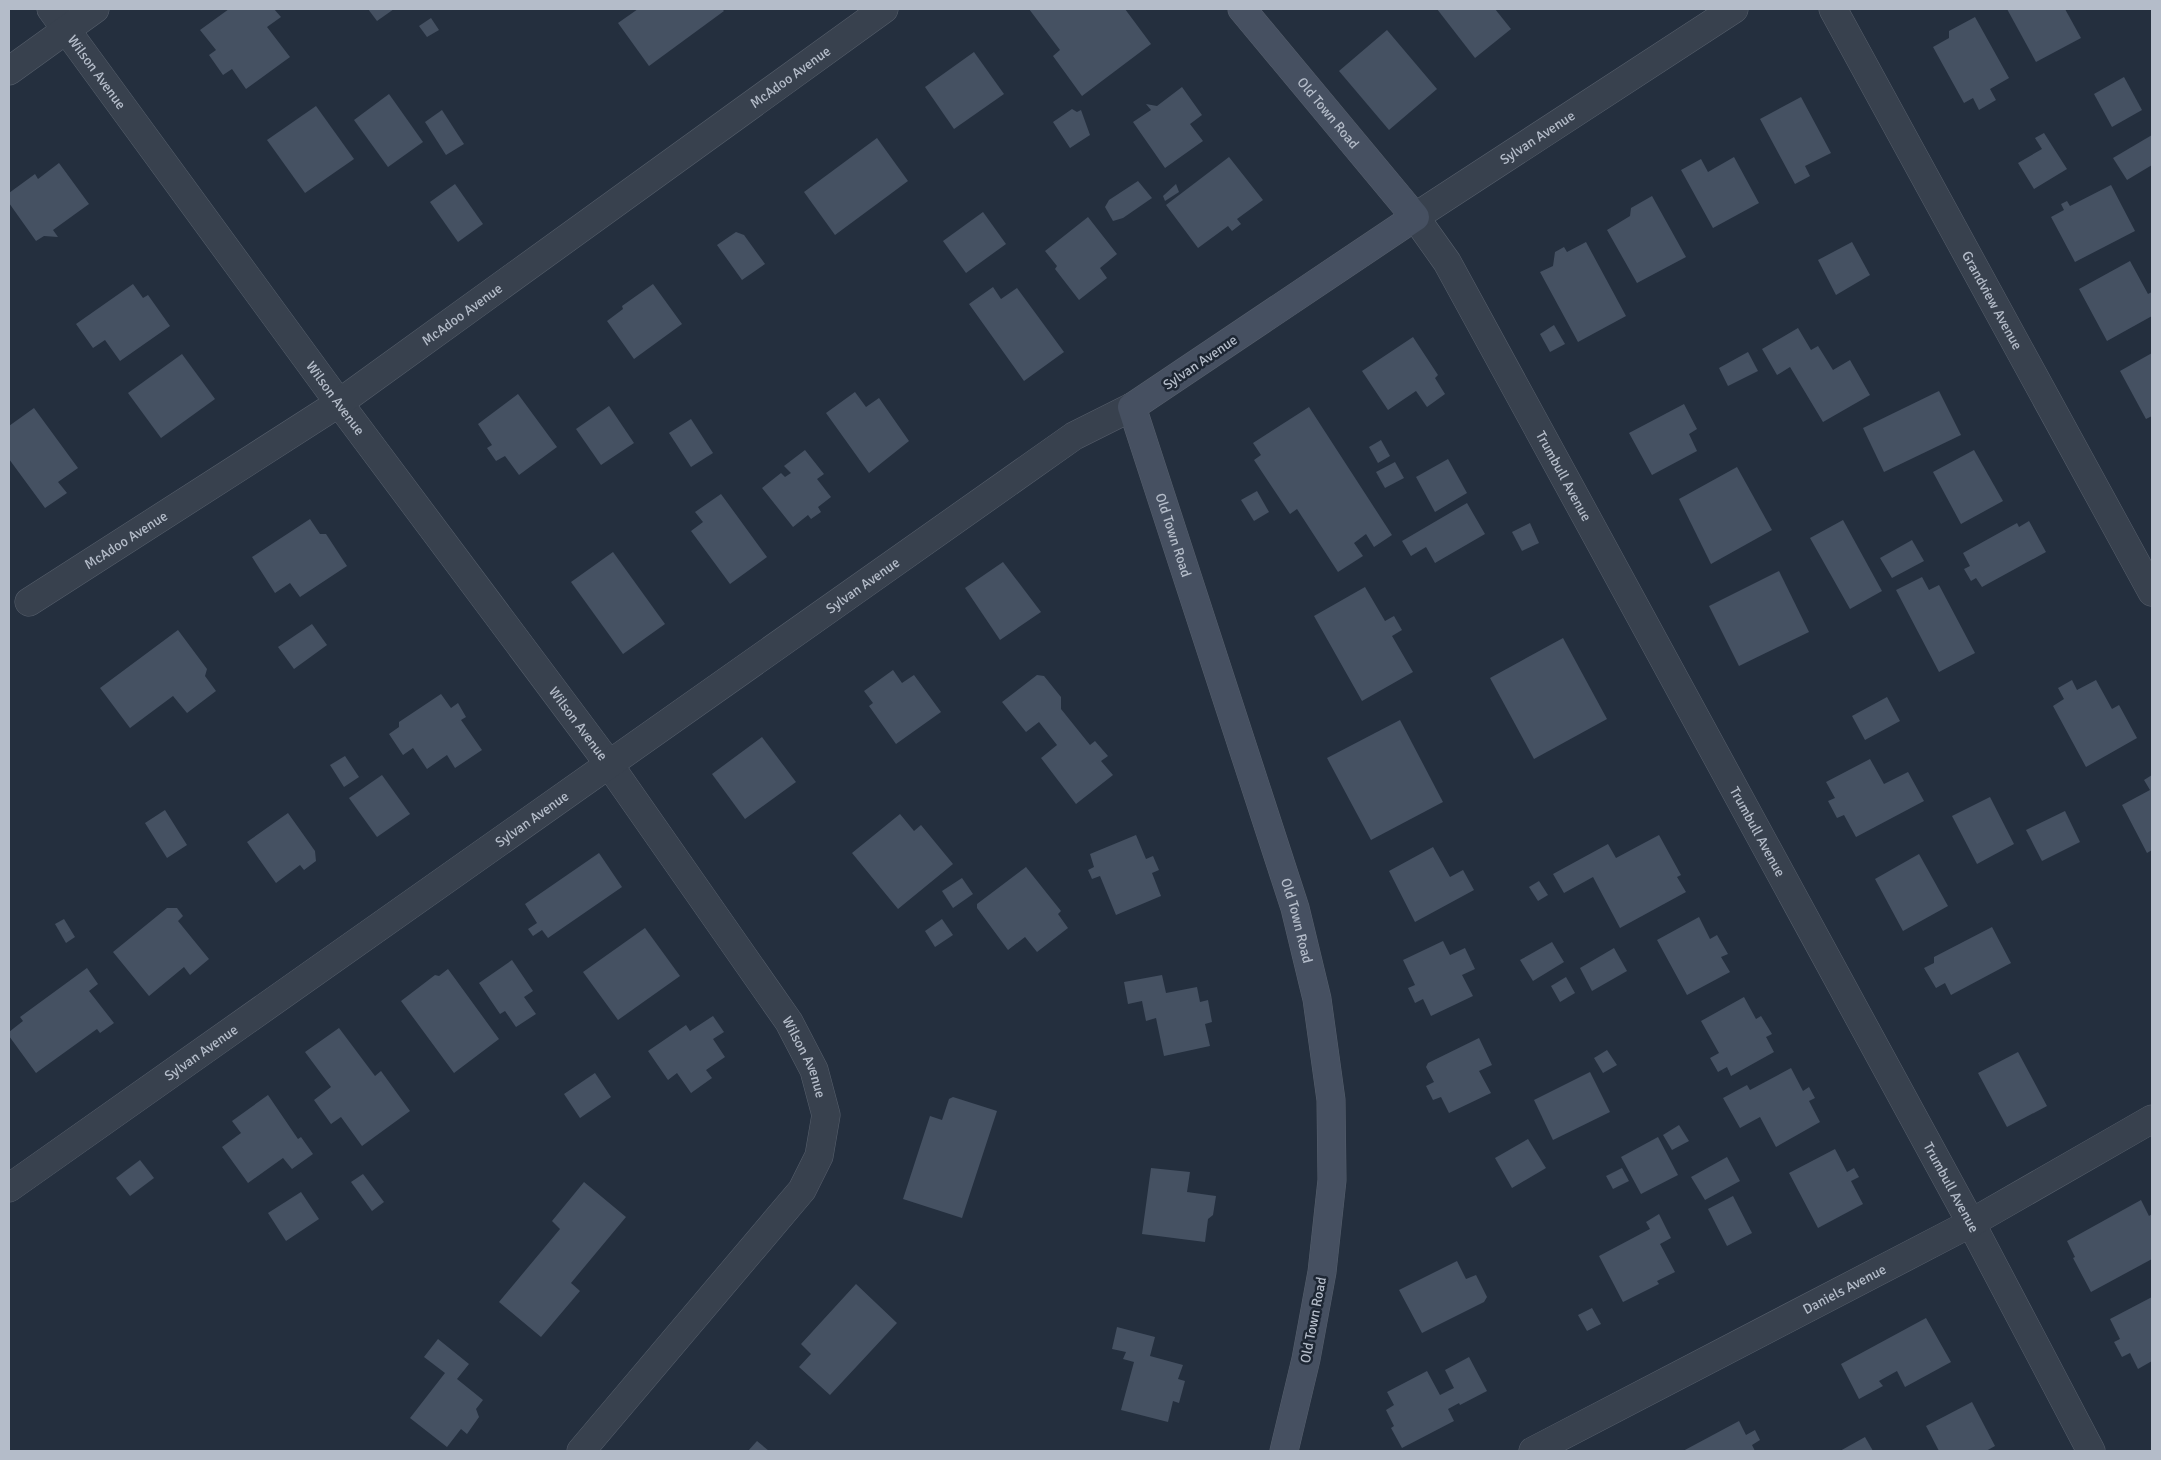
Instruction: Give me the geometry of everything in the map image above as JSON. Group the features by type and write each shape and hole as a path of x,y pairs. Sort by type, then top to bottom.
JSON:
{"main road":[{"name":"Old Town Road","path":"1242,9 1415,217"},
{"name":"Sylvan Avenue","path":"1132,407 1415,217"},
{"name":"Old Town Road","path":"1132,407 1295,908 1318,1008 1332,1100 1332,1180 1320,1282 1306,1360 1284,1451"}],"street":[{"path":"9,71 59,19 95,9"},
{"name":"McAdoo Avenue","path":"29,602 339,403 884,9"},
{"name":"Sylvan Avenue","path":"1415,217 1734,9"},
{"name":"Grandview Avenue","path":"1833,9 2152,592"},
{"name":"Wilson Avenue","path":"59,19 339,403 608,763 789,1022 814,1070 826,1115 819,1156 802,1190 581,1451"},
{"name":"Trumbull Avenue","path":"1415,217 1456,280 1971,1223 2091,1451"},
{"name":"Sylvan Avenue","path":"9,1188 608,763 1074,436 1132,407"},
{"name":"Daniels Avenue","path":"1533,1451 1563,1444 1971,1223 2152,1119"}],"building":[{"path":"229,9 274,9 281,17 267,27 290,57 246,89 232,69 223,75 209,55 216,50 200,30"},
{"path":"368,9 394,9 377,21"},
{"path":"638,9 722,9 724,11 649,66 618,23"},
{"path":"1029,9 1125,9 1151,44 1082,96 1053,56 1060,50"},
{"path":"1437,9 1495,9 1511,29 1475,58"},
{"path":"2007,9 2065,9 2081,38 2036,62"},
{"path":"1975,17 2009,78 1990,89 1996,100 1979,110 1973,98 1964,103 1933,47 1949,38 1949,31"},
{"path":"431,18 439,30 427,37 419,26"},
{"path":"1387,30 1437,89 1389,130 1339,71"},
{"path":"974,52 1004,94 954,129 925,87"},
{"path":"2124,77 2142,110 2112,127 2094,94"},
{"path":"1182,87 1202,115 1190,124 1203,141 1165,168 1133,122 1151,110 1146,104 1157,106"},
{"path":"389,94 423,142 388,167 354,120"},
{"path":"1801,97 1831,153 1805,166 1810,176 1795,184 1760,119"},
{"path":"316,106 354,159 305,193 267,140"},
{"path":"1072,109 1077,112 1081,110 1090,135 1070,148 1053,122"},
{"path":"442,110 464,144 446,155 425,122"},
{"path":"2044,133 2067,169 2034,189 2018,163 2042,149 2035,138"},
{"path":"2152,135 2152,165 2127,180 2113,158"},
{"path":"877,138 908,181 835,235 804,192"},
{"path":"1229,157 1263,200 1237,219 1241,224 1232,231 1228,226 1198,248 1166,205"},
{"path":"1734,157 1759,203 1713,228 1681,170 1701,159 1708,172"},
{"path":"59,163 89,204 53,230 58,237 44,236 36,241 9,203 9,193 35,174 38,179"},
{"path":"1138,181 1152,198 1123,218 1113,221 1105,207 1109,200"},
{"path":"455,184 483,224 458,242 430,202"},
{"path":"1176,184 1179,192 1165,201 1163,196"},
{"path":"2111,185 2135,231 2075,262 2051,217 2064,210 2061,204 2067,201 2070,206"},
{"path":"1652,196 1686,257 1637,283 1607,230 1630,216 1631,208"},
{"path":"983,212 1006,244 966,273 943,241"},
{"path":"1088,217 1117,254 1100,268 1107,278 1079,300 1055,269 1057,266 1045,251"},
{"path":"736,232 744,235 765,264 742,280 717,245"},
{"path":"1586,242 1626,316 1578,342 1540,272 1553,266 1555,252 1564,247 1567,252"},
{"path":"1852,242 1870,275 1836,295 1818,260"},
{"path":"2130,261 2148,294 2152,292 2152,316 2107,341 2079,289"},
{"path":"133,284 143,298 148,295 170,326 120,361 105,340 93,348 76,324"},
{"path":"653,284 682,324 634,359 607,321 623,309 622,306"},
{"path":"993,287 1001,299 1017,288 1064,352 1024,381 969,304"},
{"path":"1554,325 1565,344 1550,352 1540,334"},
{"path":"1798,328 1811,350 1818,346 1833,370 1850,360 1870,395 1823,422 1790,367 1777,375 1762,349"},
{"path":"1413,337 1438,375 1435,378 1445,394 1427,407 1416,391 1388,410 1362,371"},
{"path":"1748,352 1758,371 1728,386 1719,368"},
{"path":"2152,353 2152,416 2146,419 2120,371"},
{"path":"182,354 215,399 161,438 128,393"},
{"path":"1939,391 1961,435 1884,472 1863,428"},
{"path":"855,392 866,407 879,398 909,441 869,473 826,413"},
{"path":"518,394 557,447 519,475 505,456 496,461 487,448 492,445 478,424"},
{"path":"1684,404 1697,429 1689,434 1697,451 1652,475 1629,433"},
{"path":"609,406 634,443 601,465 576,429"},
{"path":"1309,407 1392,535 1374,547 1366,534 1354,543 1363,556 1338,572 1297,509 1290,514 1254,460 1261,455 1253,443"},
{"path":"34,408 78,468 58,482 67,493 45,508 9,459 9,426"},
{"path":"691,419 713,453 691,467 669,433"},
{"path":"1381,440 1390,456 1378,463 1369,447"},
{"path":"805,450 824,474 817,479 831,497 818,507 821,512 811,519 808,515 793,527 762,488 781,473 785,477 791,473 784,466"},
{"path":"1974,450 2003,501 1961,524 1933,472"},
{"path":"1448,459 1467,493 1435,512 1416,477"},
{"path":"1395,462 1404,478 1385,488 1376,472"},
{"path":"1737,467 1772,530 1711,564 1679,499"},
{"path":"1257,491 1269,512 1254,521 1241,500"},
{"path":"721,494 767,557 730,584 691,531 703,522 695,512"},
{"path":"1467,503 1485,534 1435,563 1426,547 1411,556 1402,541"},
{"path":"310,519 320,534 326,534 347,566 300,597 290,583 275,593 252,557"},
{"path":"1843,520 1882,591 1850,609 1810,538"},
{"path":"2029,521 2046,552 1982,587 1976,578 1971,581 1964,569 1970,566 1963,553 2017,523 2019,527"},
{"path":"1530,523 1539,543 1522,551 1512,532"},
{"path":"1912,540 1924,561 1892,578 1880,558"},
{"path":"613,552 665,624 623,654 571,582"},
{"path":"1003,562 1041,612 1000,640 965,588"},
{"path":"1779,571 1809,632 1739,666 1709,606"},
{"path":"1922,577 1929,590 1939,585 1975,653 1939,672 1896,590"},
{"path":"1365,587 1385,621 1394,616 1402,630 1392,636 1413,672 1362,701 1314,616"},
{"path":"312,624 327,645 294,669 278,647"},
{"path":"178,630 207,669 205,676 216,691 187,713 173,696 130,728 100,688"},
{"path":"1563,638 1607,719 1534,759 1490,678"},
{"path":"893,670 902,683 914,675 941,712 896,744 869,706 873,703 864,691"},
{"path":"1037,675 1044,676 1061,697 1061,709 1090,745 1095,741 1108,756 1101,761 1113,775 1076,804 1041,758 1057,745 1039,722 1026,732 1002,702"},
{"path":"2072,680 2077,690 2096,680 2112,709 2119,705 2137,738 2086,767 2053,706 2064,699 2058,688"},
{"path":"441,694 451,708 458,703 466,717 461,720 482,750 455,768 447,755 427,769 413,748 403,755 389,734 399,727 399,722"},
{"path":"1887,697 1900,721 1865,740 1852,716"},
{"path":"1400,720 1443,802 1371,840 1327,758"},
{"path":"762,737 796,782 745,819 712,774"},
{"path":"345,756 359,777 344,787 330,765"},
{"path":"1870,759 1884,784 1908,772 1924,801 1856,837 1844,815 1837,818 1828,801 1835,798 1826,782"},
{"path":"382,775 410,814 377,837 349,798"},
{"path":"2152,775 2152,850 2147,853 2122,805 2150,790 2144,780"},
{"path":"1990,797 2014,844 1977,864 1952,816"},
{"path":"165,810 187,845 167,858 145,823"},
{"path":"2065,811 2080,842 2042,861 2026,830"},
{"path":"288,813 315,851 316,861 304,870 300,865 276,883 247,842"},
{"path":"900,814 914,831 921,825 953,864 898,909 852,853"},
{"path":"1136,835 1146,859 1153,856 1159,870 1152,873 1161,896 1116,915 1100,876 1092,879 1088,870 1094,867 1090,854"},
{"path":"1659,835 1681,875 1677,877 1686,892 1620,928 1593,877 1564,893 1553,874 1608,844 1616,858"},
{"path":"1433,847 1450,877 1463,870 1474,890 1415,922 1389,871"},
{"path":"599,853 622,887 548,938 542,930 533,936 528,929 537,923 525,904"},
{"path":"1919,854 1948,906 1903,931 1875,879"},
{"path":"1026,867 1061,911 1058,914 1068,928 1037,952 1025,937 1008,950 977,908 977,904"},
{"path":"962,878 973,894 953,908 942,891"},
{"path":"1539,881 1548,895 1538,901 1529,887"},
{"path":"167,908 177,908 183,916 178,921 209,959 190,975 184,967 149,996 113,952"},
{"path":"1699,917 1710,939 1717,935 1728,954 1721,957 1730,972 1687,995 1657,940"},
{"path":"64,919 75,937 66,943 55,924"},
{"path":"942,919 953,935 935,947 925,931"},
{"path":"1992,927 2011,963 1951,995 1945,983 1936,988 1924,968 1934,963 1934,957"},
{"path":"645,928 680,976 618,1020 583,972"},
{"path":"1443,941 1450,955 1465,948 1475,969 1462,975 1473,996 1431,1016 1423,999 1415,1003 1408,988 1415,985 1403,960"},
{"path":"1552,942 1564,962 1533,981 1520,960"},
{"path":"1614,948 1627,971 1592,991 1580,968"},
{"path":"512,960 533,991 524,997 536,1014 516,1027 505,1011 500,1014 479,983"},
{"path":"87,968 98,984 89,991 114,1023 100,1033 97,1029 36,1073 9,1036 9,1032 23,1021 20,1017"},
{"path":"448,969 499,1039 454,1073 401,1001 435,975 439,976"},
{"path":"1162,975 1166,993 1197,987 1200,1002 1208,1000 1212,1022 1205,1024 1210,1046 1164,1056 1156,1018 1146,1021 1142,1001 1128,1004 1124,982"},
{"path":"1566,977 1575,993 1560,1002 1551,986"},
{"path":"1744,997 1756,1019 1761,1016 1772,1034 1766,1037 1774,1052 1731,1076 1727,1067 1718,1072 1710,1058 1719,1053 1701,1021"},
{"path":"713,1016 724,1032 713,1039 725,1057 706,1070 712,1078 691,1093 677,1073 668,1080 648,1051 686,1025 690,1031"},
{"path":"339,1028 375,1076 381,1071 410,1111 362,1146 341,1117 331,1124 314,1100 331,1087 305,1052"},
{"path":"1479,1038 1492,1065 1479,1071 1491,1093 1449,1113 1441,1097 1433,1100 1426,1086 1434,1082 1426,1067 1428,1063"},
{"path":"1607,1050 1617,1065 1603,1073 1594,1058"},
{"path":"2018,1052 2047,1106 2007,1127 1978,1073"},
{"path":"1791,1068 1803,1091 1809,1087 1815,1098 1809,1101 1820,1122 1776,1147 1760,1117 1740,1128 1723,1098 1747,1085 1750,1090"},
{"path":"1590,1072 1610,1112 1553,1140 1534,1100"},
{"path":"595,1073 611,1097 580,1118 564,1094"},
{"path":"268,1095 298,1139 301,1137 313,1154 292,1169 283,1158 248,1183 222,1147 241,1133 232,1121"},
{"path":"953,1097 997,1111 962,1218 903,1199 930,1116 942,1120 949,1099"},
{"path":"1679,1125 1689,1141 1672,1150 1663,1135"},
{"path":"1658,1137 1678,1175 1641,1194 1621,1157"},
{"path":"1528,1139 1546,1168 1512,1188 1495,1158"},
{"path":"1835,1149 1847,1172 1854,1168 1859,1177 1851,1181 1863,1204 1818,1228 1789,1173"},
{"path":"1727,1157 1740,1181 1705,1200 1691,1177"},
{"path":"140,1160 154,1178 130,1196 116,1178"},
{"path":"1151,1168 1190,1172 1187,1192 1216,1196 1213,1215 1208,1219 1205,1242 1142,1234"},
{"path":"1622,1168 1629,1181 1613,1189 1606,1176"},
{"path":"363,1174 384,1202 372,1211 351,1182"},
{"path":"584,1182 626,1217 571,1283 580,1291 541,1337 499,1302 560,1229 552,1221"},
{"path":"301,1192 319,1219 286,1241 268,1213"},
{"path":"1733,1196 1752,1233 1727,1246 1708,1209"},
{"path":"2141,1200 2149,1216 2152,1214 2152,1259 2091,1292 2073,1258 2075,1257 2067,1241"},
{"path":"1659,1214 1671,1238 1660,1244 1675,1272 1657,1281 1659,1284 1623,1302 1599,1256 1650,1229 1646,1222"},
{"path":"1457,1261 1466,1279 1476,1275 1487,1297 1484,1302 1422,1333 1399,1290"},
{"path":"856,1284 897,1323 830,1395 799,1367 811,1354 801,1344"},
{"path":"2152,1297 2152,1361 2138,1369 2130,1353 2122,1357 2114,1342 2120,1339 2110,1319"},
{"path":"1592,1308 1601,1324 1587,1331 1578,1315"},
{"path":"1926,1318 1951,1362 1905,1387 1897,1371 1879,1381 1883,1386 1859,1399 1841,1364"},
{"path":"1117,1327 1155,1337 1150,1356 1183,1365 1178,1379 1185,1381 1179,1403 1173,1401 1168,1422 1121,1410 1134,1362 1123,1359 1126,1352 1112,1349"},
{"path":"438,1339 469,1364 457,1379 483,1400 476,1409 479,1417 467,1434 461,1429 447,1447 410,1418 445,1373 424,1357"},
{"path":"1469,1357 1487,1391 1448,1409 1454,1421 1402,1448 1391,1428 1394,1426 1386,1410 1394,1405 1387,1392 1427,1371 1440,1395 1454,1388 1445,1370"},
{"path":"1972,1402 1995,1446 1986,1451 1939,1451 1926,1426"},
{"path":"1739,1421 1746,1435 1755,1430 1760,1440 1752,1445 1755,1451 1683,1451"},
{"path":"1865,1437 1873,1451 1840,1451"},
{"path":"757,1441 769,1451 748,1451"}]}
